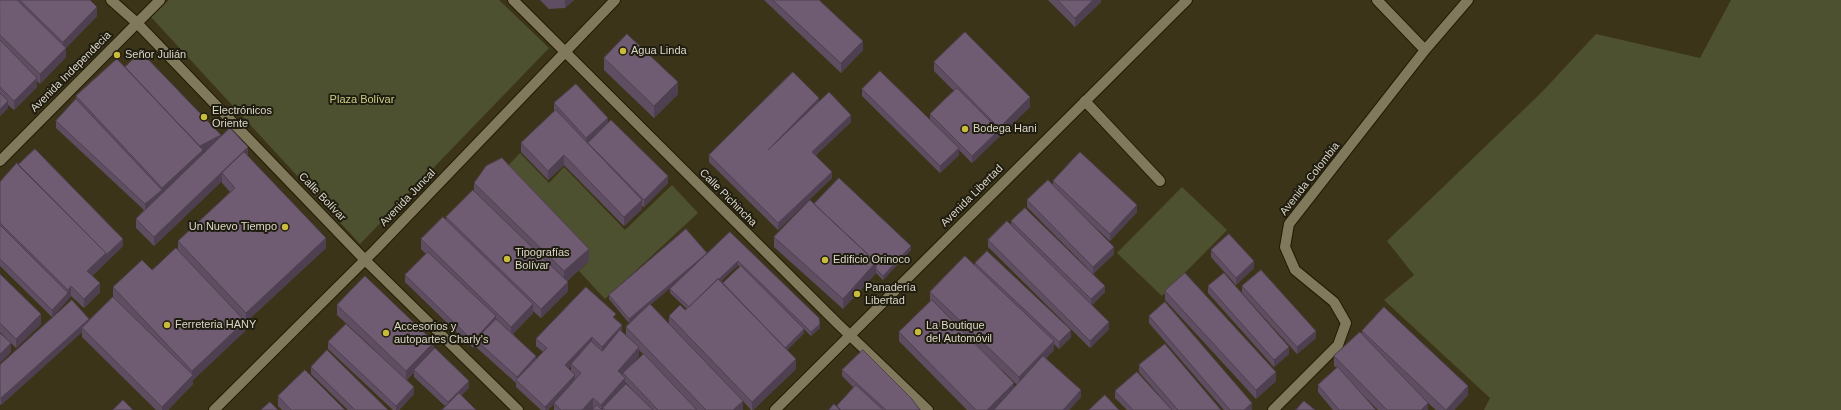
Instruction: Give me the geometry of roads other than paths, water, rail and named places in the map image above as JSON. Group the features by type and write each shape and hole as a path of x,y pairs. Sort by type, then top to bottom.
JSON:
{"street":[{"name":"Calle Bolívar","path":"111,0 137,23 365,260 518,410"},
{"name":"Avenida Independecia","path":"0,161 160,0"},
{"name":"Calle Pichincha","path":"513,0 850,335 928,410"},
{"name":"Avenida Juncal","path":"214,410 365,260 615,0"},
{"name":"Avenida Libertad","path":"775,410 1187,0"},
{"path":"1377,0 1425,50"},
{"name":"Avenida Colombia","path":"1273,410 1338,345 1346,323 1334,302 1295,270 1285,248 1289,224 1425,50 1468,0"},
{"path":"1086,100 1160,181"}],"place":[{"name":"Agua Linda","path":"623,51"},
{"name":"Señor Julián","path":"117,55"},
{"name":"Electrónicos Oriente","path":"204,117"},
{"name":"Bodega Hani","path":"965,129"},
{"name":"Un Nuevo Tiempo","path":"285,227"},
{"name":"Tipografías Bolívar","path":"507,259"},
{"name":"Edificio Orinoco","path":"825,260"},
{"name":"Panadería Libertad","path":"857,294"},
{"name":"Ferreteria HANY","path":"167,325"},
{"name":"La Boutique del Automóvil","path":"918,332"},
{"name":"Accesorios y autopartes Charly's","path":"386,333"}],"park label":[{"name":"Plaza Bolívar","path":"362,100"}]}
